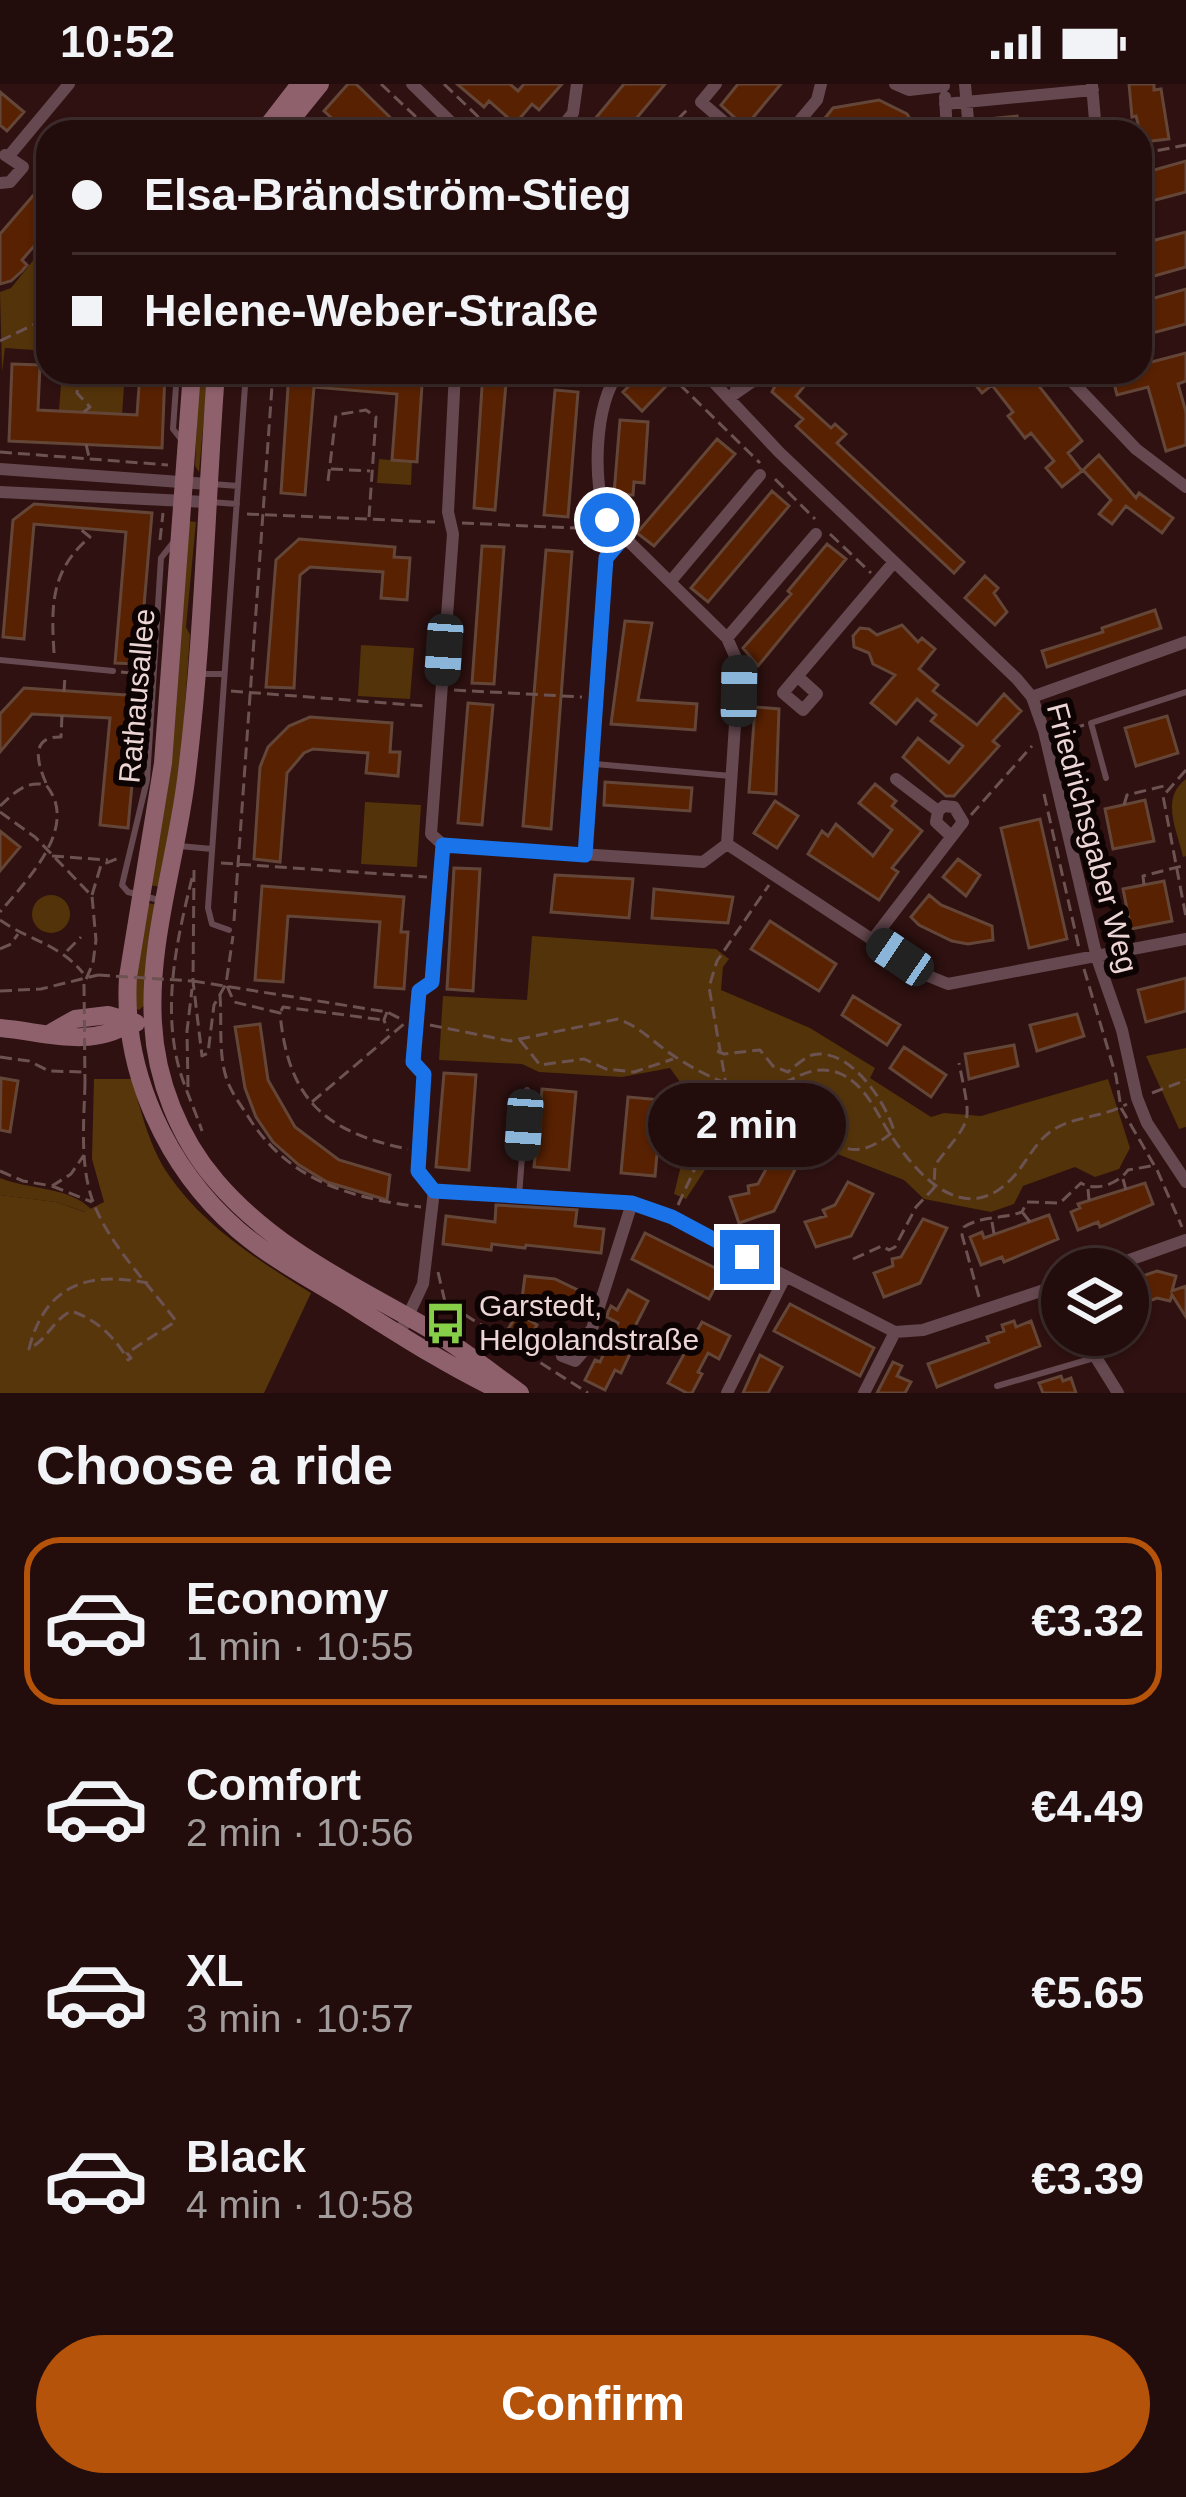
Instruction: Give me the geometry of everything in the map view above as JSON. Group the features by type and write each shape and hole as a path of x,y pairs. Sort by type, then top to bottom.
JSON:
{"main road":[{"path":"272,120 300,84"},
{"path":"291,120 320,84"},
{"name":"Rathausallee","path":"191,384 163,763 128,976 137,1066 154,1117 194,1184 255,1243 404,1327"},
{"name":"Rathausallee","path":"215,384 187,778 153,982 152,1022 161,1075 188,1142 248,1215 404,1327"},
{"path":"0,1028 52,1032 65,1022 108,1015 130,1023 152,1022"},
{"path":"404,1327 506,1393"},
{"path":"404,1327 520,1393"}],"street":[{"path":"0,183 10,182 23,167 3,154 69,84"},
{"path":"412,84 449,120"},
{"path":"568,120 574,113 577,84"},
{"path":"716,84 701,102 722,120"},
{"path":"800,120 817,100 821,84"},
{"path":"895,84 909,90 944,85 946,120"},
{"path":"964,84 968,120"},
{"path":"945,104 1092,87 1095,120"},
{"path":"454,384 448,512 453,534 431,834 443,845 703,862 727,844 739,665 727,638 607,520 597,498 604,392 610,384"},
{"name":"Friedrichsgaber Weg","path":"716,384 779,452 1032,697 1137,1098 1186,1182"},
{"path":"730,398 749,384"},
{"path":"1074,384 1136,449 1186,488"},
{"path":"0,469 186,492"},
{"path":"670,583 760,475"},
{"path":"0,492 207,493"},
{"path":"727,638 816,534"},
{"path":"585,855 606,558 624,537"},
{"path":"797,676 894,562"},
{"path":"1032,697 1186,642"},
{"path":"896,779 938,811"},
{"path":"873,939 964,818 950,806 938,811"},
{"path":"938,811 936,822 952,836"},
{"path":"727,844 926,975 948,984 1186,939"},
{"path":"404,1327 419,1300 434,1191 418,1171 424,1074 413,1062 412,1023 419,991 432,982 443,845"},
{"path":"434,1191 632,1203 672,1217 895,1332 923,1330 1041,1294"},
{"path":"580,1343 592,1329 632,1203"},
{"path":"1149,1253 1186,1240"},
{"path":"727,1393 784,1276"},
{"path":"864,1393 895,1332"},
{"path":"1094,1358 1118,1393"}],"lane":[{"path":"176,384 173,429 187,447"},
{"path":"229,931 210,920 210,862 245,384"},
{"path":"730,398 735,384"},
{"path":"207,493 238,486"},
{"path":"207,493 237,504"},
{"path":"166,902 140,896 122,885 147,780 161,558 182,534"},
{"path":"0,660 113,671"},
{"path":"194,674 224,674"},
{"path":"1106,778 1091,723 1186,692"},
{"path":"591,764 732,776"},
{"path":"176,845 212,849"},
{"path":"519,1196 527,1090"},
{"path":"997,1386 1094,1358"}],"path":[{"path":"381,84 419,120"},
{"path":"444,84 482,120"},
{"path":"676,120 701,102"},
{"path":"1152,152 1186,145"},
{"path":"0,341 36,322"},
{"path":"78,384 77,392 90,406 84,412"},
{"path":"193,981 202,1056 208,1053 219,993 232,961 273,384"},
{"path":"679,384 874,577 883,575"},
{"path":"328,481 336,415 367,410 376,417 369,519"},
{"path":"0,452 168,465"},
{"path":"330,469 372,471"},
{"path":"236,514 599,529 607,520"},
{"path":"64,692 66,667 54,653 53,610 56,581 75,548 90,536 80,528"},
{"path":"113,671 154,676"},
{"path":"441,689 596,698"},
{"path":"224,691 439,707"},
{"path":"0,913 48,854 54,832 54,794 46,785 37,756 41,742 61,737 62,715"},
{"path":"964,818 974,813 1045,734 1091,723"},
{"path":"1186,770 1163,796 1186,917"},
{"path":"46,785 16,790 0,809 35,837 92,896"},
{"path":"1124,805 1126,795 1169,785"},
{"path":"1042,788 1082,961 1116,1076 1120,1108 1157,1170 1186,1240"},
{"path":"48,854 129,858"},
{"path":"110,860 101,866 92,896 96,940 84,984 84,1155 93,1203 176,1321 127,1352 128,1360 96,1324 71,1311 56,1319 42,1342 29,1349 51,1304 76,1284 98,1277 148,1283"},
{"path":"203,1135 179,1069 171,994 194,870 202,861 441,878"},
{"path":"1144,885 1143,876 1186,862"},
{"path":"188,1091 194,870"},
{"path":"672,1217 726,1101 709,987 717,961 776,875"},
{"path":"0,920 66,952 85,976"},
{"path":"0,949 11,944 18,932"},
{"path":"66,952 80,937"},
{"path":"0,991 41,989 98,975 226,984 387,1012 412,1023 441,1025 481,1037 519,1039 618,1019 676,1057 800,1112 833,1145 862,1150 894,1131 881,1096 849,1066 827,1055 808,1056 788,1072 772,1066 760,1050 717,1051"},
{"path":"226,984 234,1002 280,1012"},
{"path":"219,993 226,1078 268,1146 330,1189 367,1200 432,1208"},
{"path":"384,1020 283,1007 286,1059 310,1103 342,1129 419,1151"},
{"path":"387,1012 384,1020 389,1033"},
{"path":"310,1103 389,1033 412,1023"},
{"path":"519,1039 540,1065 584,1060 606,1070 634,1072 676,1057"},
{"path":"0,1057 29,1061 49,1071 85,1072"},
{"path":"854,1259 882,1246 895,1247 916,1207 934,1188 934,1165 958,1141 967,1122 959,1063"},
{"path":"760,1092 812,1068 842,1075 864,1093 891,1136 934,1188 946,1195 974,1198 998,1190 1053,1129 1186,1080"},
{"path":"52,1186 71,1174 84,1155"},
{"path":"982,1311 962,1235 964,1227 1022,1212 1027,1202 1060,1203 1081,1183 1105,1186 1137,1167 1157,1170"},
{"path":"0,1171 93,1203"},
{"path":"1123,1177 1126,1190"},
{"path":"1088,1187 1089,1200"},
{"path":"1022,1212 1030,1222"},
{"path":"992,1220 994,1234"},
{"path":"426,1263 440,1273 446,1302 588,1393"}],"shaded area":[{"path":"36,257 36,350 5,348 2,372 0,292 11,288"},
{"path":"61,384 124,384 122,415 59,410"},
{"path":"198,384 207,384 199,472 195,466"},
{"path":"379,459 412,462 411,485 377,483"},
{"path":"188,521 196,522 181,763 162,887 148,885"},
{"path":"361,645 414,648 410,699 358,696"},
{"path":"1186,779 1186,856 1183,857 1172,805"},
{"path":"365,802 421,805 417,867 361,864"},
{"path":"51,895 64,901 70,914 64,927 51,933 38,927 32,914 38,901"},
{"path":"146,903 161,905 148,1002 139,1010 135,1008 138,939"},
{"path":"532,936 716,949 729,959 723,967 721,990 810,1028 875,1068 870,1078 931,1117 944,1113 981,1116 1108,1079 1130,1148 1119,1169 1095,1177 1075,1167 1023,1186 1014,1204 991,1212 924,1199 904,1180 817,1146 792,1118 742,1113 686,1199 674,1194 696,1104 670,1068 622,1077 539,1072 522,1064 439,1060 443,996 527,1000"},
{"path":"1186,1048 1186,1127 1179,1129 1146,1056"},
{"path":"94,1079 132,1079 156,1152 182,1193 233,1241 311,1293 264,1393 0,1393 0,1195 56,1202 84,1212 104,1202 92,1159"},
{"path":"0,1178 60,1192 91,1209 85,1212 56,1202 0,1195"}],"building":[{"path":"348,84 356,84 393,120 334,120 324,111"},
{"path":"457,84 510,84 518,91 524,84 562,84 539,110 532,104 518,120 510,120 489,101 484,107"},
{"path":"624,84 665,84 635,120 594,120"},
{"path":"738,84 781,84 751,120 737,120 721,105"},
{"path":"1129,84 1154,84 1154,90 1161,89 1169,139 1152,141 1152,120 1132,117"},
{"path":"0,92 24,112 7,131 0,125"},
{"path":"879,100 911,120 824,120 833,108"},
{"path":"1186,161 1186,192 1152,201 1152,171"},
{"path":"36,192 36,244 22,260 27,265 22,271 0,284 0,234"},
{"path":"1186,232 1186,267 1152,277 1152,241"},
{"path":"1186,289 1186,324 1152,333 1152,299"},
{"path":"1186,353 1186,381 1178,384 1186,412 1186,445 1166,451 1148,387 1117,395 1114,384 1152,384 1152,362"},
{"path":"12,364 36,365 38,410 137,415 139,384 165,384 162,448 9,441"},
{"path":"288,384 421,384 417,462 392,460 397,394 314,387 305,495 281,493"},
{"path":"482,384 506,384 495,510 474,508"},
{"path":"631,384 668,384 642,411 623,392"},
{"path":"776,384 806,384 796,396 831,428 835,424 846,434 837,443 964,562 954,573 796,426 803,419 772,392"},
{"path":"975,384 1037,384 1082,441 1068,453 1082,471 1062,487 1046,468 1054,461 1031,433 1025,438 992,385 982,393"},
{"path":"555,390 578,392 568,517 544,515"},
{"path":"620,420 648,422 644,483 634,482 633,495 614,494"},
{"path":"717,439 735,454 654,546 637,533"},
{"path":"1099,455 1136,498 1139,493 1173,518 1162,533 1126,506 1112,524 1099,514 1111,500 1083,470"},
{"path":"772,491 789,506 708,602 691,588"},
{"path":"34,504 152,513 139,664 115,663 126,532 34,524 24,639 3,637 13,520"},
{"path":"299,539 395,547 394,557 410,558 407,600 381,598 383,572 310,567 300,575 294,688 266,687 276,560"},
{"path":"827,544 846,559 758,666 743,648"},
{"path":"482,546 504,547 494,684 472,683"},
{"path":"546,550 572,552 551,829 523,826"},
{"path":"985,576 998,588 994,593 1007,612 995,625 965,598"},
{"path":"1155,610 1161,628 1047,667 1042,651"},
{"path":"625,621 652,623 638,700 697,704 695,730 611,724"},
{"path":"902,625 918,642 922,638 935,649 919,669 938,685 933,691 977,725 1004,694 1021,711 993,741 999,746 954,796 946,796 903,757 918,738 949,763 963,746 931,721 936,715 917,699 896,724 871,703 895,675 854,647 853,636 860,628 877,635"},
{"path":"24,688 140,696 128,828 100,825 110,718 32,714 0,752 0,714"},
{"path":"468,703 493,705 482,825 458,823"},
{"path":"755,707 779,709 776,794 749,792"},
{"path":"1167,716 1178,753 1136,766 1125,728"},
{"path":"310,717 392,723 390,752 400,752 398,776 366,773 368,753 313,749 304,753 287,773 280,862 254,859 260,767 268,747 289,726"},
{"path":"605,782 692,788 690,811 604,805"},
{"path":"875,784 922,831 892,868 898,872 879,900 808,854 822,831 828,836 836,824 873,856 892,830 859,803"},
{"path":"1145,800 1154,841 1113,849 1105,809"},
{"path":"775,801 798,816 777,848 754,833"},
{"path":"1040,819 1067,939 1029,948 1001,828"},
{"path":"0,831 20,847 0,871"},
{"path":"958,859 980,875 966,896 943,877"},
{"path":"454,868 480,869 473,991 447,989"},
{"path":"555,875 633,879 629,918 551,912"},
{"path":"1164,881 1172,921 1131,929 1123,889"},
{"path":"262,886 404,897 401,932 408,932 404,989 375,987 380,922 288,916 283,982 255,980"},
{"path":"654,889 733,897 728,923 652,918"},
{"path":"929,895 941,905 992,926 993,940 952,941 919,925 911,917"},
{"path":"770,921 836,964 819,991 751,949"},
{"path":"1186,978 1186,1011 1146,1022 1138,990"},
{"path":"853,996 900,1025 887,1045 842,1015"},
{"path":"1077,1014 1084,1036 1037,1051 1030,1025"},
{"path":"260,1024 268,1080 295,1127 339,1160 390,1175 387,1200 327,1182 273,1142 245,1088 235,1027"},
{"path":"1014,1045 1018,1066 969,1079 965,1054"},
{"path":"904,1047 946,1075 931,1097 890,1068"},
{"path":"444,1073 476,1075 469,1170 436,1167"},
{"path":"1,1078 18,1081 10,1132 0,1130"},
{"path":"542,1089 576,1092 569,1170 534,1167"},
{"path":"628,1097 662,1100 655,1176 621,1173"},
{"path":"778,1147 802,1156 774,1211 739,1223 730,1197 749,1193 748,1186 758,1184"},
{"path":"848,1182 873,1194 851,1236 816,1247 805,1222 826,1216 823,1210 835,1205"},
{"path":"1145,1183 1153,1204 1100,1227 1098,1222 1078,1230 1071,1212 1080,1208 1078,1204"},
{"path":"496,1205 577,1210 575,1226 604,1229 601,1253 526,1245 492,1244 491,1250 443,1244 446,1216 495,1222"},
{"path":"1049,1215 1058,1239 1004,1262 1002,1257 981,1265 970,1237 982,1232 984,1238"},
{"path":"923,1219 947,1228 920,1283 884,1297 874,1273 893,1266 892,1259 901,1257"},
{"path":"645,1233 723,1272 709,1299 632,1259"},
{"path":"1149,1274 1176,1276 1172,1291 1186,1286 1186,1317 1172,1295 1170,1301 1149,1301"},
{"path":"525,1276 555,1279 586,1294 577,1317 556,1308 558,1303 522,1299"},
{"path":"628,1290 648,1301 631,1334 638,1337 621,1373 615,1370 605,1390 585,1380 595,1360 600,1362 618,1323 607,1317 608,1312 611,1306 617,1310"},
{"path":"790,1304 874,1348 860,1376 774,1331"},
{"path":"518,1313 537,1325 524,1347 505,1334"},
{"path":"1014,1321 1016,1327 1031,1321 1040,1346 937,1387 928,1364 989,1342 987,1337"},
{"path":"702,1322 730,1336 719,1359 708,1353 698,1372 702,1374 692,1393 687,1393 668,1383"},
{"path":"760,1355 782,1367 768,1393 743,1393"},
{"path":"893,1362 902,1366 897,1376 911,1382 905,1393 877,1393"},
{"path":"1061,1376 1063,1381 1071,1378 1076,1393 1043,1393 1039,1383"}],"place":[{"name":"Garstedt, Helgolandstraße","path":"445,1323"}],"route":[{"path":"607,520 624,537 606,558 585,855 443,845 432,982 419,991 413,1062 424,1074 418,1171 434,1191 632,1203 672,1217 747,1257"}]}
